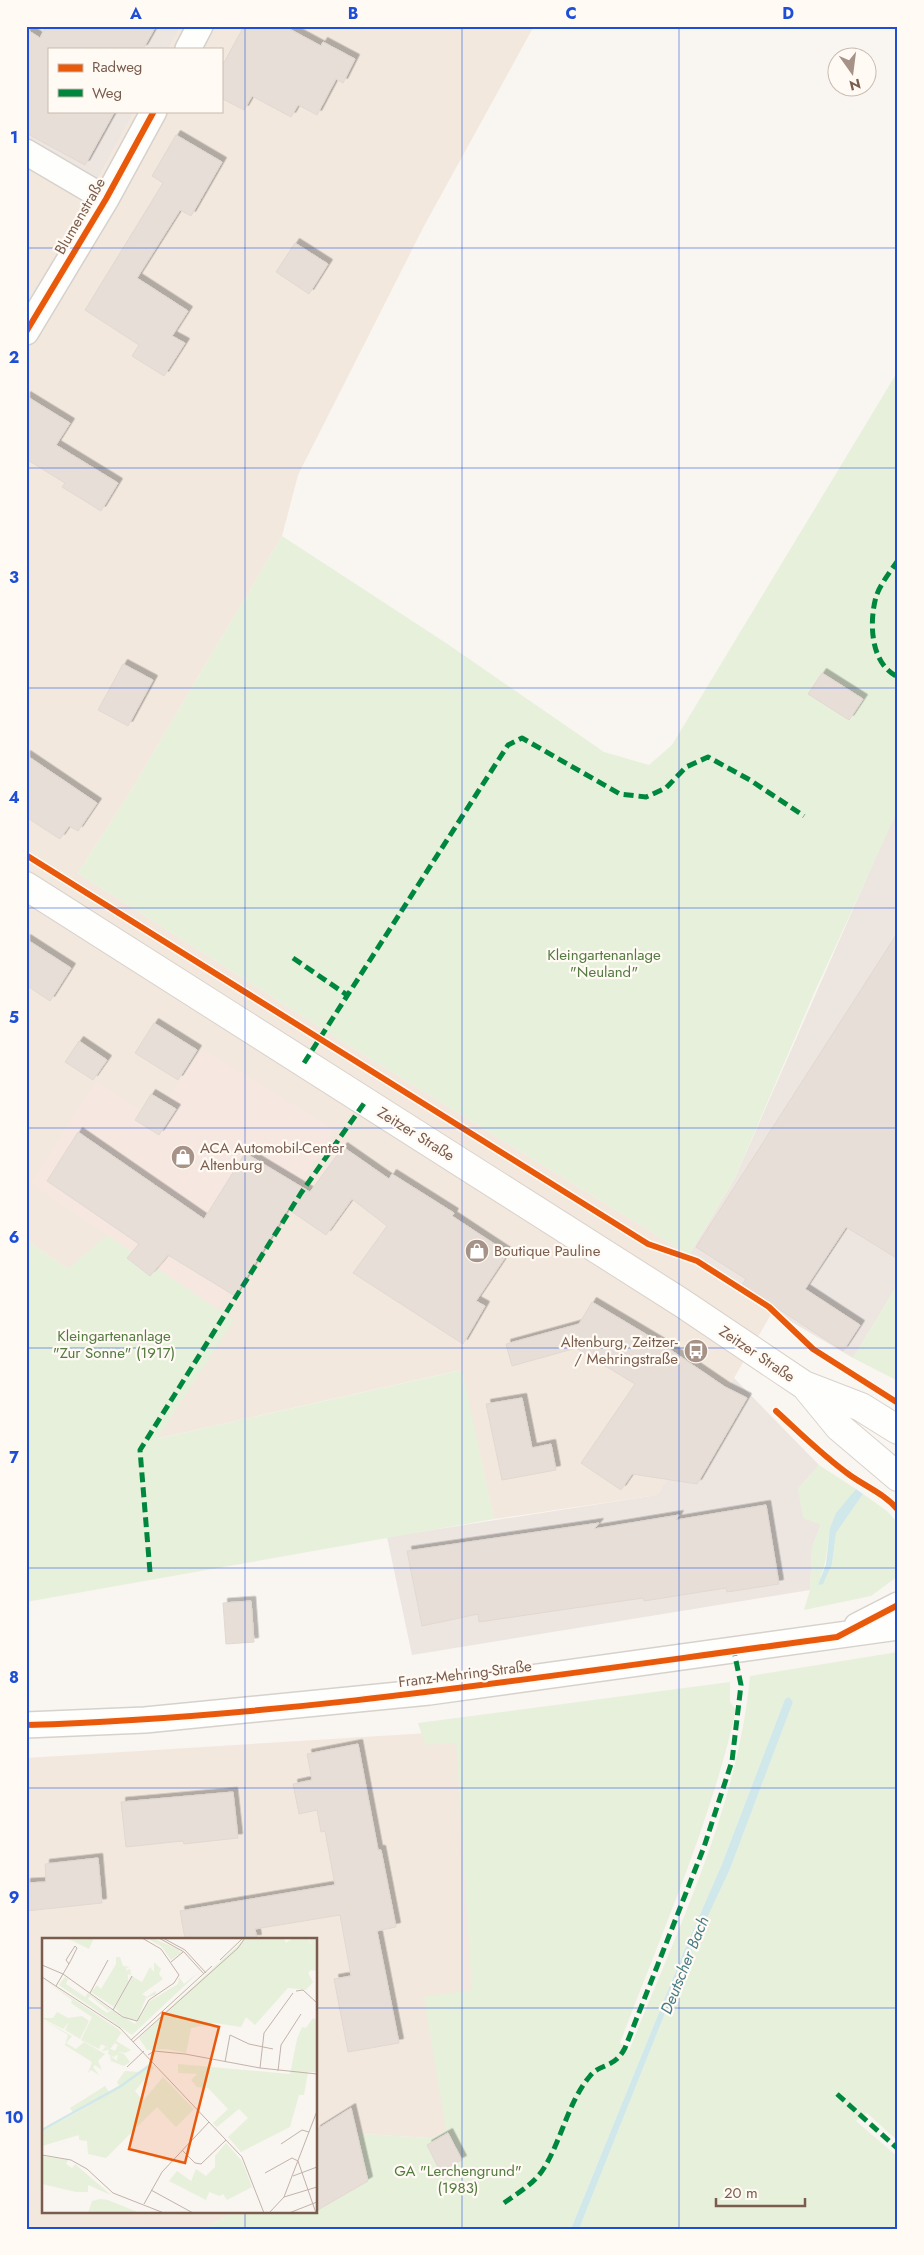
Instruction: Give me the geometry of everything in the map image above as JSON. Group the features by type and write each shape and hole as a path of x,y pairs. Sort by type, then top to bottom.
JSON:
{"main road":[{"name":"Zeitzer Straße","path":"26,886 682,1303 804,1385 862,1408 898,1430"},
{"name":"Zeitzer Straße","path":"804,1385 839,1427 898,1477"}],"street":[{"path":"189,48 200,26"},
{"name":"Blumenstraße","path":"26,332 106,199 153,112"},
{"path":"26,152 106,199"},
{"name":"Franz-Mehring-Straße","path":"837,1637 898,1605"},
{"name":"Franz-Mehring-Straße","path":"26,1725 145,1720 430,1692 837,1637 898,1627"}],"shaded area":[{"path":"26,26 534,26 424,226 298,475 282,536 126,799 78,873 348,1045 689,1255 773,1311 734,1378 657,1495 494,1519 461,1370 156,1439 233,1320 216,1310 68,1269 26,1240"},
{"path":"26,26 180,26 169,48 48,48 48,112 133,112 97,179 26,140"},
{"path":"897,809 898,1284 853,1358 773,1311 689,1255 735,1178"},
{"name":"ACA Automobil-Center Altenburg","path":"202,1049 335,1130 216,1310 31,1183 96,1082 154,1119"},
{"path":"734,1378 819,1465 798,1489 821,1525 812,1547 810,1590 412,1655 387,1537 657,1495"},
{"path":"461,1731 477,1994 452,2130 431,2138 361,2134 318,2163 318,1938 42,1938 42,2212 234,2212 204,2229 26,2229 26,1758"}],"green space":[{"name":"Kleingartenanlage \"Neuland\"","path":"898,371 898,810 815,991 735,1178 689,1255 348,1045 78,873 126,799 282,536 446,643 604,752 649,765 672,745"},
{"name":"Kleingartenanlage \"Zur Sonne\" (1917)","path":"107,1235 234,1320 157,1439 462,1370 494,1519 26,1602 26,1240 68,1269"},
{"path":"898,1284 898,1381 853,1358"},
{"path":"819,1465 856,1489 838,1512 833,1522 820,1577 832,1564 836,1533 863,1494 887,1511 898,1523 898,1576 871,1596 804,1610 810,1590 812,1547 821,1525 803,1518 798,1489"},
{"name":"GA \"Lerchengrund\" (1983)","path":"898,1652 898,2141 867,2113 856,2121 898,2157 898,2229 579,2229 679,1978 730,1869 793,1702 785,1699 722,1864 684,1951 571,2229 204,2229 234,2212 318,2212 318,2163 361,2134 431,2138 446,2131 424,1997 472,1990 456,1743 425,1745 418,1723 730,1682 730,1702 736,1710 725,1753 713,1795 684,1879 620,2043 629,2051 685,1914 719,1820 733,1773 743,1725 750,1676"}],"water":[{"path":"856,1489 863,1494 836,1533 832,1564 823,1584 818,1585 826,1564 830,1528 836,1513"},
{"name":"Deutscher Bach","path":"789,1697 793,1702 730,1869 679,1978 579,2229 571,2229 684,1951 722,1864 785,1699"}],"building":[{"path":"46,26 156,26 144,48 48,48 48,112 114,112 85,165 26,133 26,29 40,38"},
{"path":"244,26 284,26 321,46 323,42 355,59 343,83 336,79 317,115 298,105 291,117 252,96 244,110 222,99 222,66"},
{"path":"176,135 222,162 191,216 180,210 137,278 188,311 172,336 185,343 164,376 132,356 139,345 85,310 163,183 152,176"},
{"path":"295,243 328,264 309,294 276,272"},
{"path":"26,396 70,423 56,445 118,483 101,511 62,487 65,483 26,459"},
{"path":"123,664 153,680 128,726 98,710"},
{"path":"822,673 863,699 849,720 808,694"},
{"path":"26,755 97,803 78,831 69,826 60,839 26,817"},
{"path":"898,932 898,1259 846,1227 805,1289 860,1325 843,1351 742,1285 746,1279 696,1247"},
{"path":"26,939 71,968 50,1001 26,985"},
{"path":"154,1023 197,1050 178,1080 135,1053"},
{"path":"79,1041 107,1060 93,1080 65,1062"},
{"path":"151,1094 176,1109 159,1135 135,1120"},
{"path":"78,1132 204,1219 245,1153 310,1192 343,1147 389,1179 392,1174 454,1213 452,1216 508,1253 476,1301 485,1306 463,1344 353,1273 387,1226 352,1199 326,1235 288,1209 235,1296 168,1255 150,1276 127,1258 139,1244 47,1181"},
{"path":"592,1302 659,1342 725,1387 747,1398 697,1484 632,1474 621,1490 581,1463 635,1384 576,1348 512,1366 506,1344 579,1324"},
{"path":"522,1398 532,1448 551,1444 556,1470 502,1480 486,1404"},
{"path":"766,1505 779,1584 727,1592 726,1588 644,1601 643,1598 479,1622 478,1614 422,1626 407,1551 599,1523 594,1529 679,1515 676,1520"},
{"path":"251,1601 254,1642 226,1644 223,1603"},
{"path":"358,1744 378,1850 381,1850 396,1927 377,1931 399,2043 348,2052 334,1979 351,1976 340,1915 255,1929 257,1938 185,1938 180,1911 335,1885 325,1831 321,1832 317,1810 299,1814 293,1784 312,1780 307,1754"},
{"path":"233,1792 238,1838 184,1844 183,1841 126,1847 121,1802"},
{"path":"98,1858 102,1903 26,1911 26,1883 46,1882 45,1864"},
{"path":"351,2108 368,2181 318,2210 318,2129"},
{"path":"448,2133 462,2160 440,2171 427,2145"}],"marked path":[{"path":"898,560 878,592 873,618 874,642 877,653 882,663 898,677"},
{"path":"304,1063 508,745 522,738 620,794 646,797 666,788 686,767 708,757 750,780 804,816"},
{"path":"293,958 347,995"},
{"path":"150,1572 140,1450 301,1193 365,1102"},
{"path":"504,2203 526,2187 544,2168 582,2086 594,2072 612,2063 621,2055 625,2048 704,1847 732,1761 741,1685 734,1651"},
{"path":"837,2094 898,2149"}],"cycle path":[{"path":"26,332 106,199 153,112"},
{"path":"26,855 648,1244 697,1261 769,1307 813,1349 898,1403"},
{"path":"776,1411 831,1461 882,1496 898,1510"},
{"path":"26,1725 125,1720 323,1704 422,1693 837,1637 898,1605"}],"place":[{"name":"ACA Automobil-Center Altenburg","path":"183,1157"},
{"name":"Boutique Pauline","path":"477,1251"},
{"name":"Altenburg, Zeitzer- / Mehringstraße","path":"696,1351"}]}
